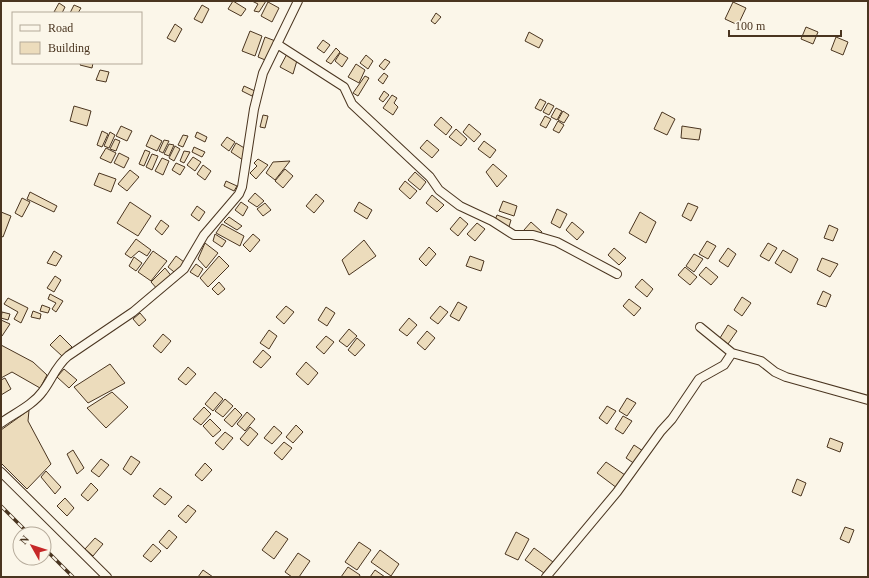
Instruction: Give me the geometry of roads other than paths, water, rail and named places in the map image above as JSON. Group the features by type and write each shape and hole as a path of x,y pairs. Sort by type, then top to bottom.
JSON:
{"street":[{"path":"1,423 35,400 42,392 60,362 133,312 184,269 204,235 235,200 242,187 254,109 263,74 298,1"},
{"path":"277,44 344,87 352,104 430,177 439,190 460,206 492,221 514,235 533,235 557,242 617,274"},
{"path":"700,327 732,353 761,361 775,372 786,377 868,400"},
{"path":"546,577 617,492 661,431 672,419 699,379 724,365 732,353"},
{"path":"1,472 107,577"}],"railway":[{"path":"1,506 21,526"},
{"path":"52,556 73,577"}]}
